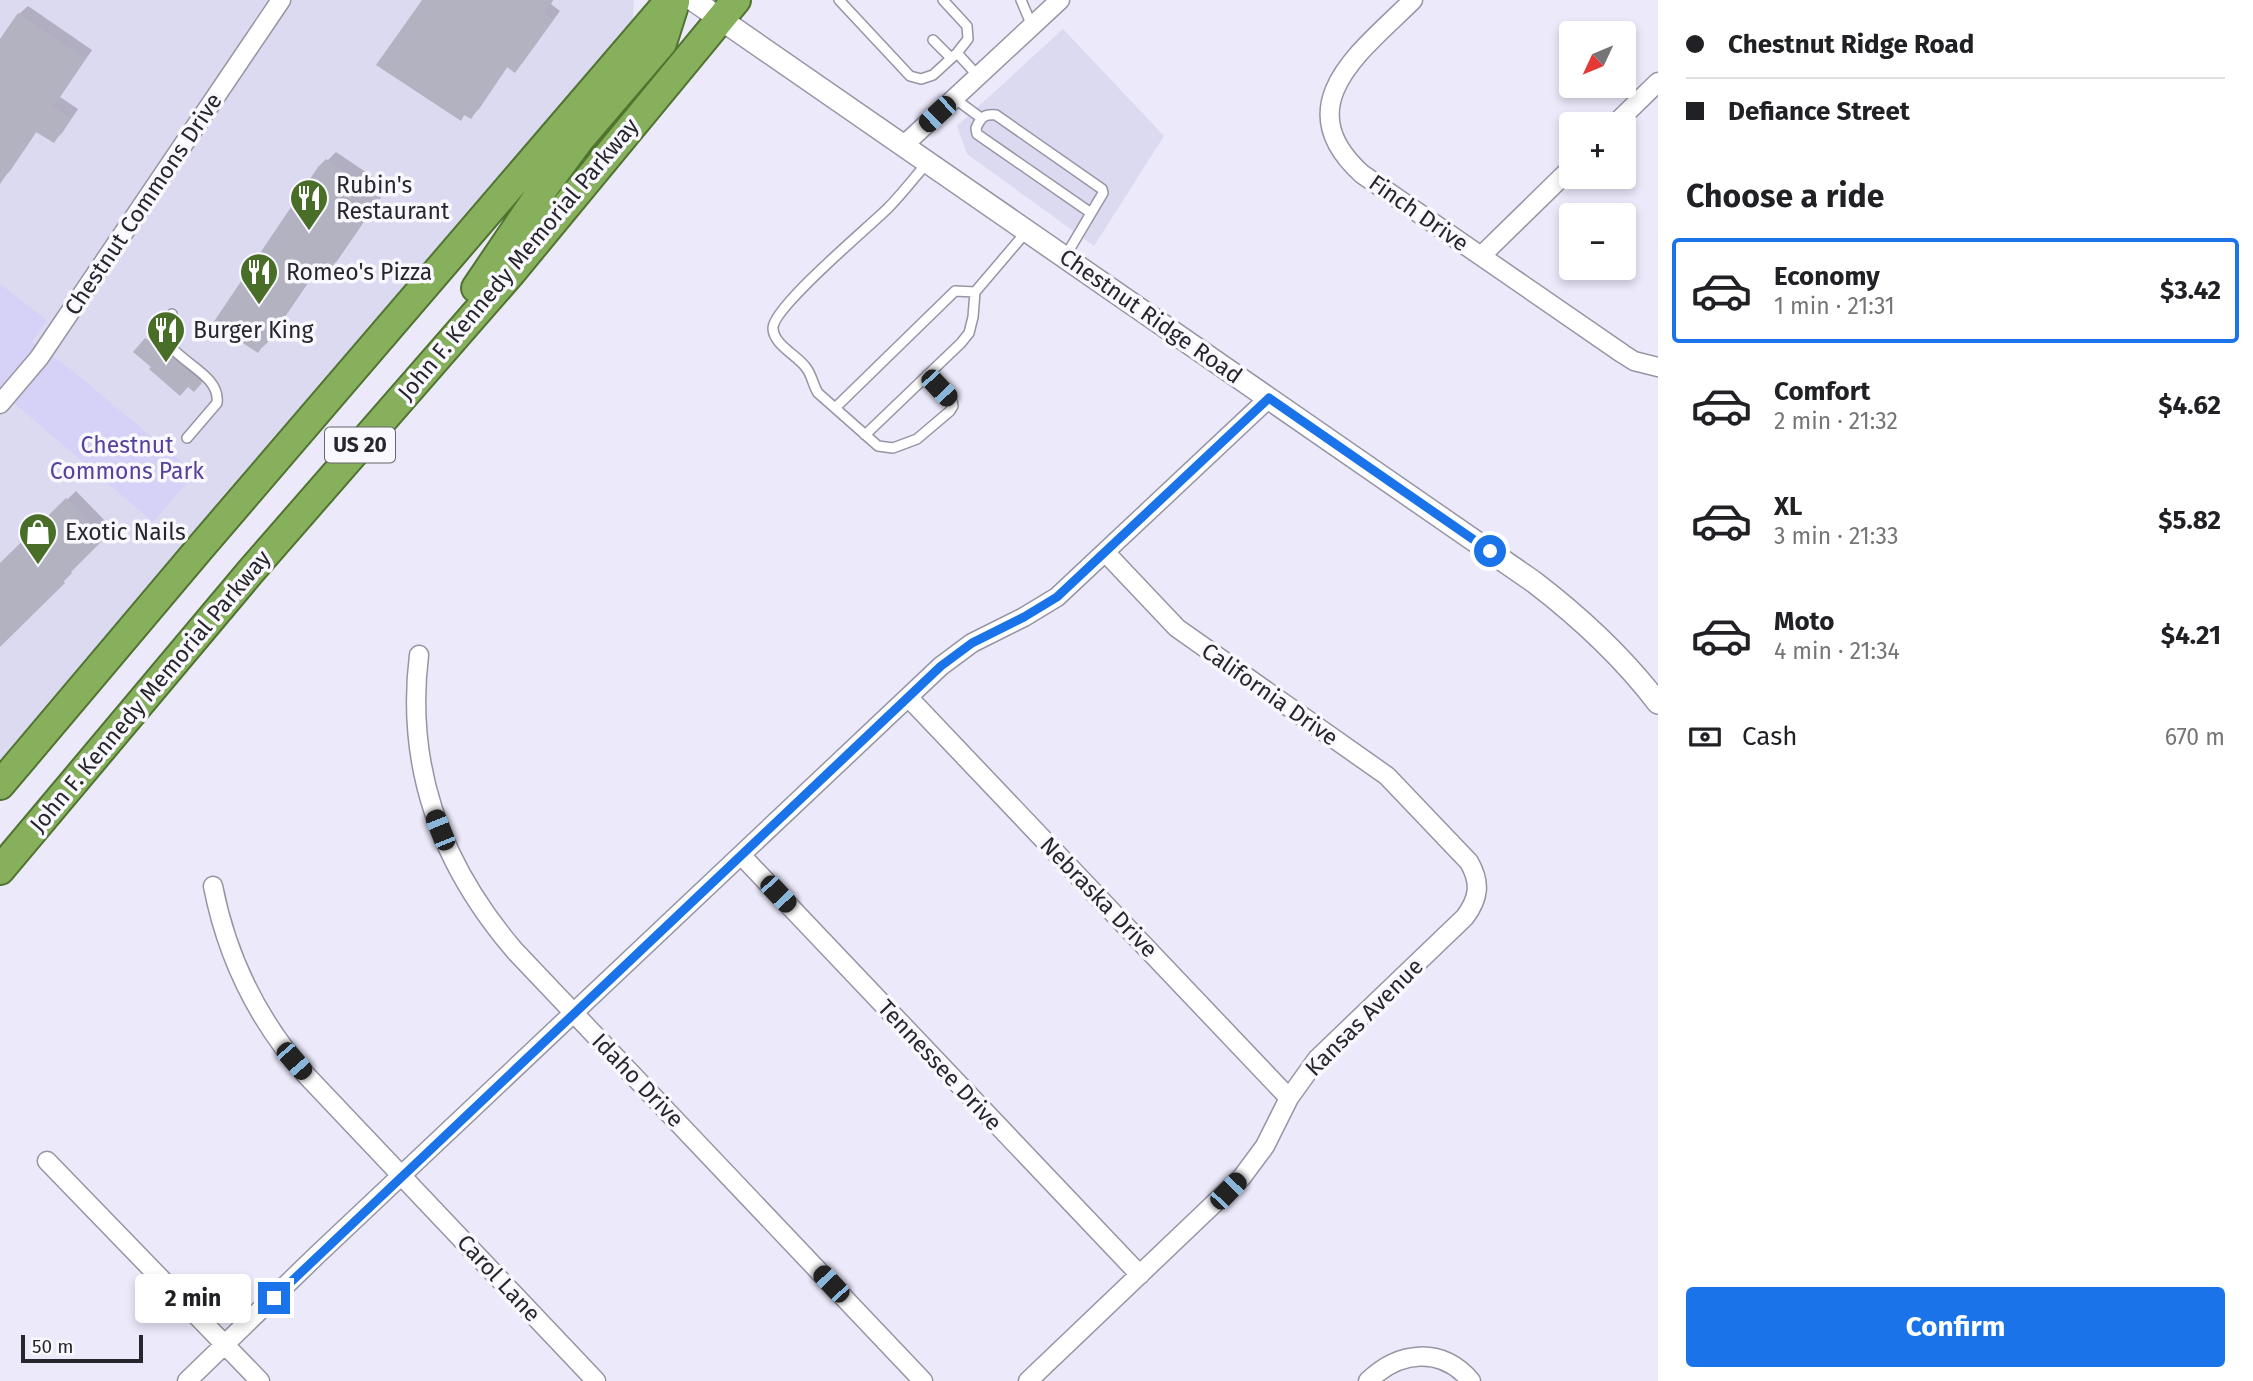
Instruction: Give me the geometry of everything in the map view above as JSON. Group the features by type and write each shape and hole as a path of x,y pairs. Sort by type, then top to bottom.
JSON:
{"highway":[{"name":"US 20","path":"0,785 670,0"},
{"path":"374,429 494,263 572,149 663,43 675,0"},
{"name":"John F. Kennedy Memorial Parkway","path":"0,870 251,570 510,274 726,6"}],"street":[{"name":"Chestnut Commons Drive","path":"0,404 39,358 281,0"},
{"name":"Chestnut Ridge Road","path":"693,0 726,6 904,145 1534,582 1571,610 1605,641 1637,675 1658,703"},
{"path":"904,145 1060,0"},
{"name":"Finch Drive","path":"1413,0 1348,65 1333,93 1331,125 1337,144 1347,160 1362,174 1623,354 1634,361 1658,367"},
{"path":"1627,112 1658,82"},
{"path":"1481,256 1559,180"},
{"path":"187,1381 941,666 972,643 1057,597 1269,398"},
{"name":"California Drive","path":"1105,552 1177,628 1387,776 1438,830"},
{"name":"Idaho Drive","path":"419,656 415,687 419,752 425,783 446,845 477,902 495,928 923,1381"},
{"name":"Nebraska Drive","path":"908,697 1289,1098"},
{"name":"Kansas Avenue","path":"1028,1381 1242,1177 1265,1146 1289,1098 1323,1052 1474,906 1477,895 1476,874 1469,862 1438,830"},
{"name":"Tennessee Drive","path":"741,855 1140,1275"},
{"name":"Carol Lane","path":"213,886 219,919 229,949 242,979 274,1035 397,1180 596,1381"},
{"path":"47,1161 260,1381"},
{"path":"1368,1381 1394,1361 1429,1357 1456,1367 1471,1381"}],"lane":[{"path":"839,0 910,76 921,79 933,75 968,39 967,26 943,0"},
{"path":"1021,0 1032,26"},
{"path":"933,40 978,76"},
{"path":"954,99 981,118"},
{"path":"1065,257 1103,193 1102,188 996,115 981,118 976,128 978,134 1091,213"},
{"path":"927,375 951,401 953,406 950,411 917,439 892,447 878,446 818,393 807,369 777,338 773,324 797,293 891,205 928,162"},
{"path":"865,435 969,333 975,292 1027,230"},
{"path":"835,408 955,291 975,292"},
{"path":"172,314 166,329 168,341 213,385 218,398 217,403 187,438"}],"shaded area":[{"path":"0,0 634,0 630,24 0,761"},
{"path":"1063,29 1164,136 1094,246 967,154 957,126"}],"green space":[{"name":"Chestnut Commons Park","path":"0,284 47,320 32,342 69,368 195,473 153,522 0,391"}],"building":[{"path":"422,0 553,0 543,13 553,20 515,73 507,67 471,119 464,115 461,121 376,65"},
{"path":"18,13 85,59 53,106 71,118 54,143 36,132 0,184 0,39"},
{"path":"326,159 381,196 329,271 319,265 258,353 213,323"},
{"path":"145,338 162,351 164,349 202,383 194,392 188,387 180,396 133,352"},
{"path":"66,498 105,538 63,580 65,583 0,647 0,563"}],"place":[{"name":"Rubin's Restaurant","path":"309,232"},
{"name":"Romeo's Pizza","path":"259,306"},
{"name":"Burger King","path":"166,364"},
{"name":"Exotic Nails","path":"38,566"}],"route":[{"path":"274,1298 941,666 972,643 1057,597 1269,398 1490,551"}]}
